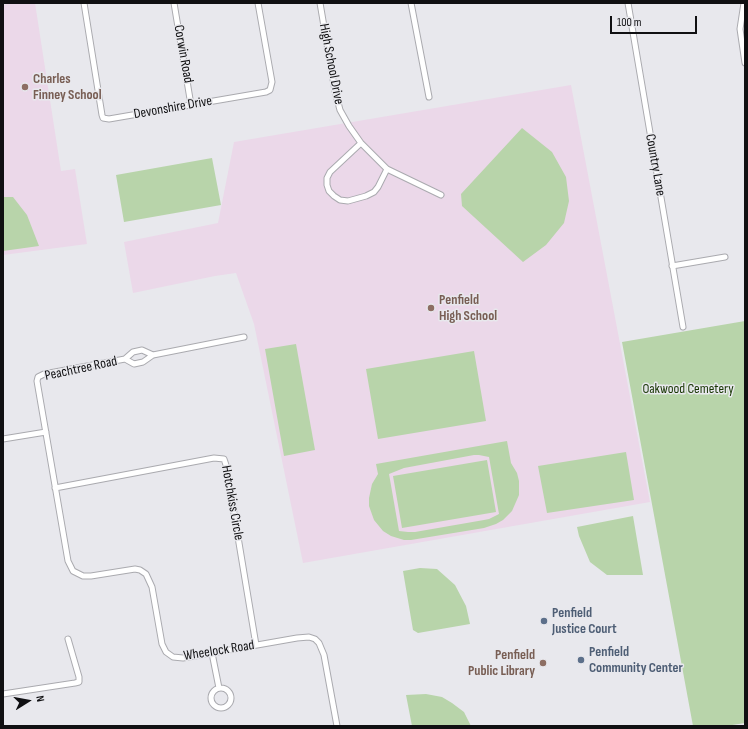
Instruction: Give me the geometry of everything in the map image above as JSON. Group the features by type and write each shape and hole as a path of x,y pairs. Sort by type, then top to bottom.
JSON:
{"street":[{"name":"Devonshire Drive","path":"84,3 102,115 103,118 109,119 266,92 270,90 272,82 258,3"},
{"name":"Corwin Road","path":"174,3 191,105"},
{"name":"High School Drive","path":"320,3 338,101 345,119 360,143 387,169 441,195"},
{"path":"411,3 429,97"},
{"name":"Country Lane","path":"628,3 683,327"},
{"path":"744,3 740,28 745,63"},
{"path":"360,143 330,172 327,185 329,191 334,196 340,200 348,201 374,192 387,169"},
{"path":"672,266 726,257"},
{"name":"Peachtree Road","path":"125,359 134,364 143,362 153,355 244,337"},
{"name":"Peachtree Road","path":"46,432 37,381 40,375 125,359 133,352 142,350 153,355"},
{"path":"3,439 46,432"},
{"name":"Wheelock Road","path":"46,432 68,561 73,571 79,575 87,576 135,569 143,572 149,577 162,644 166,652 173,657 178,658 309,637 319,643 324,654 337,726"},
{"name":"Hotchkiss Circle","path":"55,488 214,458 224,459 256,645"},
{"path":"3,694 75,684 78,682 79,677 68,639"},
{"path":"212,653 219,688"}],"shaded area":[{"name":"Charles Finney School","path":"12,3 35,3 61,171 75,169 87,244 3,255 3,5"},
{"name":"Penfield High School","path":"571,85 650,502 303,563 254,324 236,273 133,293 124,242 218,223 234,142"}],"green space":[{"path":"522,128 552,152 566,177 569,201 564,223 546,245 523,262 462,206 461,194"},
{"path":"212,158 221,205 124,222 116,175"},
{"path":"3,197 13,197 27,215 39,246 3,251"},
{"name":"Oakwood Cemetery","path":"745,321 745,723 726,726 693,726 622,342"},
{"path":"296,344 315,450 284,456 265,349"},
{"path":"474,351 486,421 378,439 366,369"},
{"path":"507,441 511,463 517,473 519,481 519,495 512,511 503,520 496,524 484,528 404,540 391,536 383,531 374,520 369,506 369,498 372,484 378,474 376,464","holes":["479,455 489,457 499,514 489,519 415,532 399,531 389,474 404,468"]},
{"path":"626,452 634,500 547,513 538,466"},
{"path":"487,460 496,512 402,528 393,476"},
{"path":"633,516 643,575 607,575 590,562 579,536 577,527"},
{"path":"420,568 437,569 455,585 466,606 470,624 418,633 413,630 403,571"},
{"path":"426,694 442,697 452,703 464,712 471,726 412,726 406,695"}],"place":[{"name":"Charles Finney School","path":"25,87"},
{"name":"Penfield High School","path":"431,308"},
{"name":"Penfield Justice Court","path":"544,621"},
{"name":"Penfield Community Center","path":"581,660"},
{"name":"Penfield Public Library","path":"543,663"}]}
